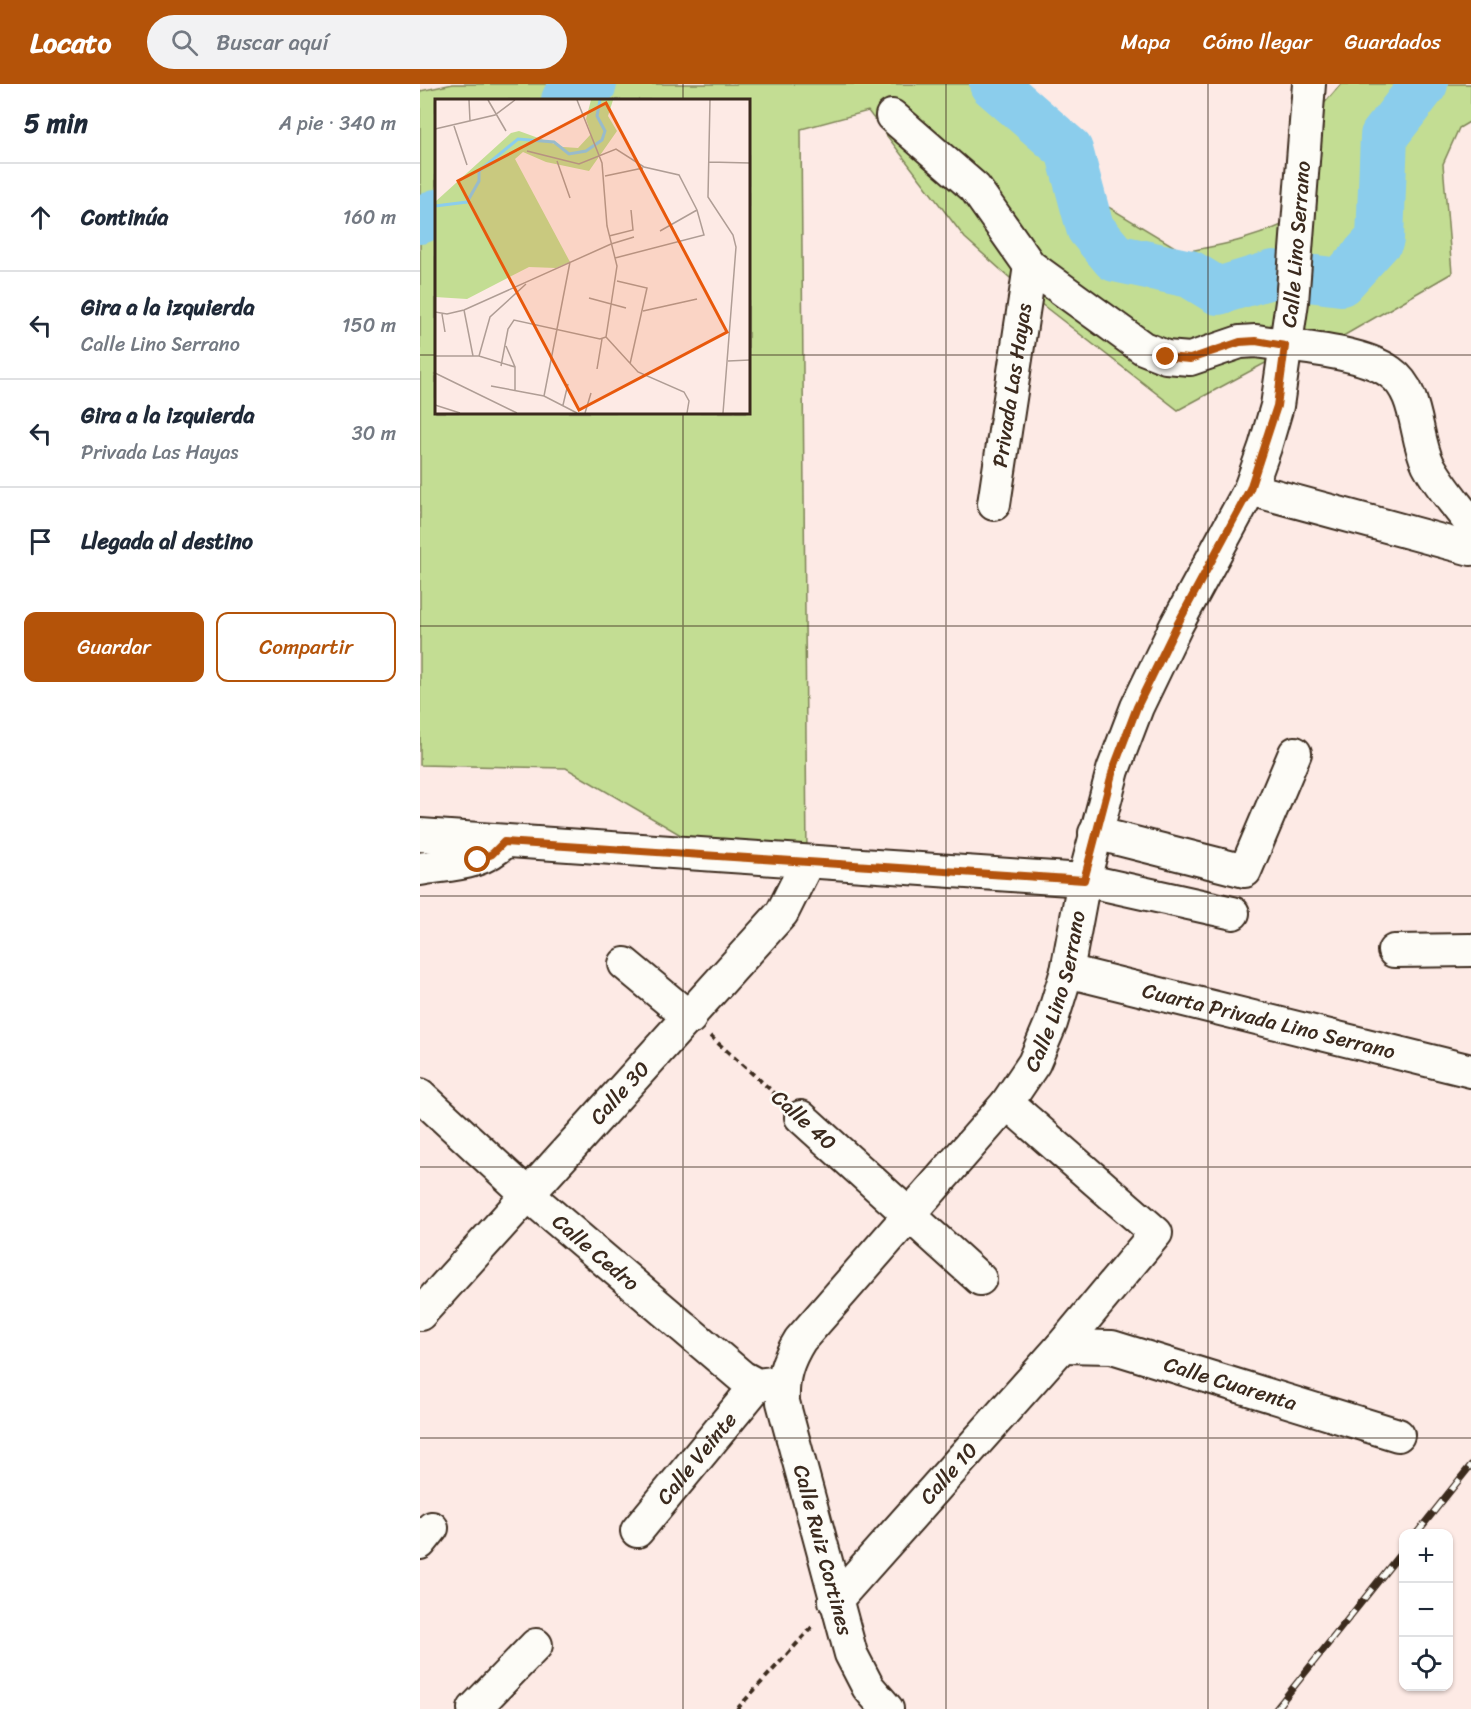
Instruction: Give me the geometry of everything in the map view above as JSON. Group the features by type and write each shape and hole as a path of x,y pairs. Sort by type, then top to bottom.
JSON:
{"street":[{"name":"Calle Lino Serrano","path":"769,1383 788,1361 800,1340 1007,1103 1034,1063 1051,1023 1067,971 1084,880 1113,770 1137,707 1176,627 1250,489 1277,406 1292,302 1309,84"},
{"name":"Privada Las Hayas","path":"892,116 975,188 1030,266 1143,348 1166,357 1190,359 1240,342 1256,341 1368,360 1392,372 1408,393 1429,466 1471,524"},
{"name":"Privada Las Hayas","path":"994,504 1030,266"},
{"path":"1250,489 1471,549"},
{"path":"1095,833 1245,871 1295,753"},
{"path":"420,835 1084,880 1233,913"},
{"path":"420,868 478,860 492,854 504,842"},
{"name":"Calle 30","path":"420,1314 527,1194 690,1018 782,913 807,863"},
{"path":"1395,951 1471,951"},
{"path":"625,964 690,1018"},
{"name":"Cuarta Privada Lino Serrano","path":"1067,971 1471,1071"},
{"name":"Calle Cedro","path":"420,1095 527,1194 742,1377 769,1383"},
{"name":"Calle 10","path":"835,1601 1062,1346 1156,1233 1007,1103"},
{"name":"Calle 40","path":"801,1117 980,1279"},
{"name":"Calle Cuarenta","path":"1062,1346 1112,1347 1398,1435"},
{"name":"Calle Veinte","path":"638,1531 769,1383"},
{"name":"Calle Ruiz Cortines","path":"769,1383 783,1402 835,1601 858,1672 887,1709"},
{"path":"474,1709 536,1645"}],"path":[{"name":"Calle 40","path":"690,1018 801,1117"},
{"path":"737,1709 835,1601"}],"green space":[{"path":"453,84 999,84 1105,205 1183,252 1242,240 1297,217 1315,114 1341,84 1471,84 1471,121 1459,128 1443,164 1452,273 1307,357 1269,361 1178,410 1027,293 965,238 868,111 801,129 807,859 710,852 566,768 420,765 420,91"}],"waterway":[{"path":"566,99 569,92 593,84"},
{"path":"993,84 1069,150 1090,228 1115,258 1190,274 1218,291 1274,274 1341,282 1380,239 1384,136 1424,84"},
{"path":"420,220 435,213"}],"railway":[{"path":"1420,1529 1471,1465"},
{"path":"1276,1709 1399,1555"}],"route":[{"path":"478,860 492,854 504,842 1084,880 1113,770 1137,707 1176,627 1250,489 1277,406 1285,346 1256,341 1240,342 1190,359 1166,357"}]}
